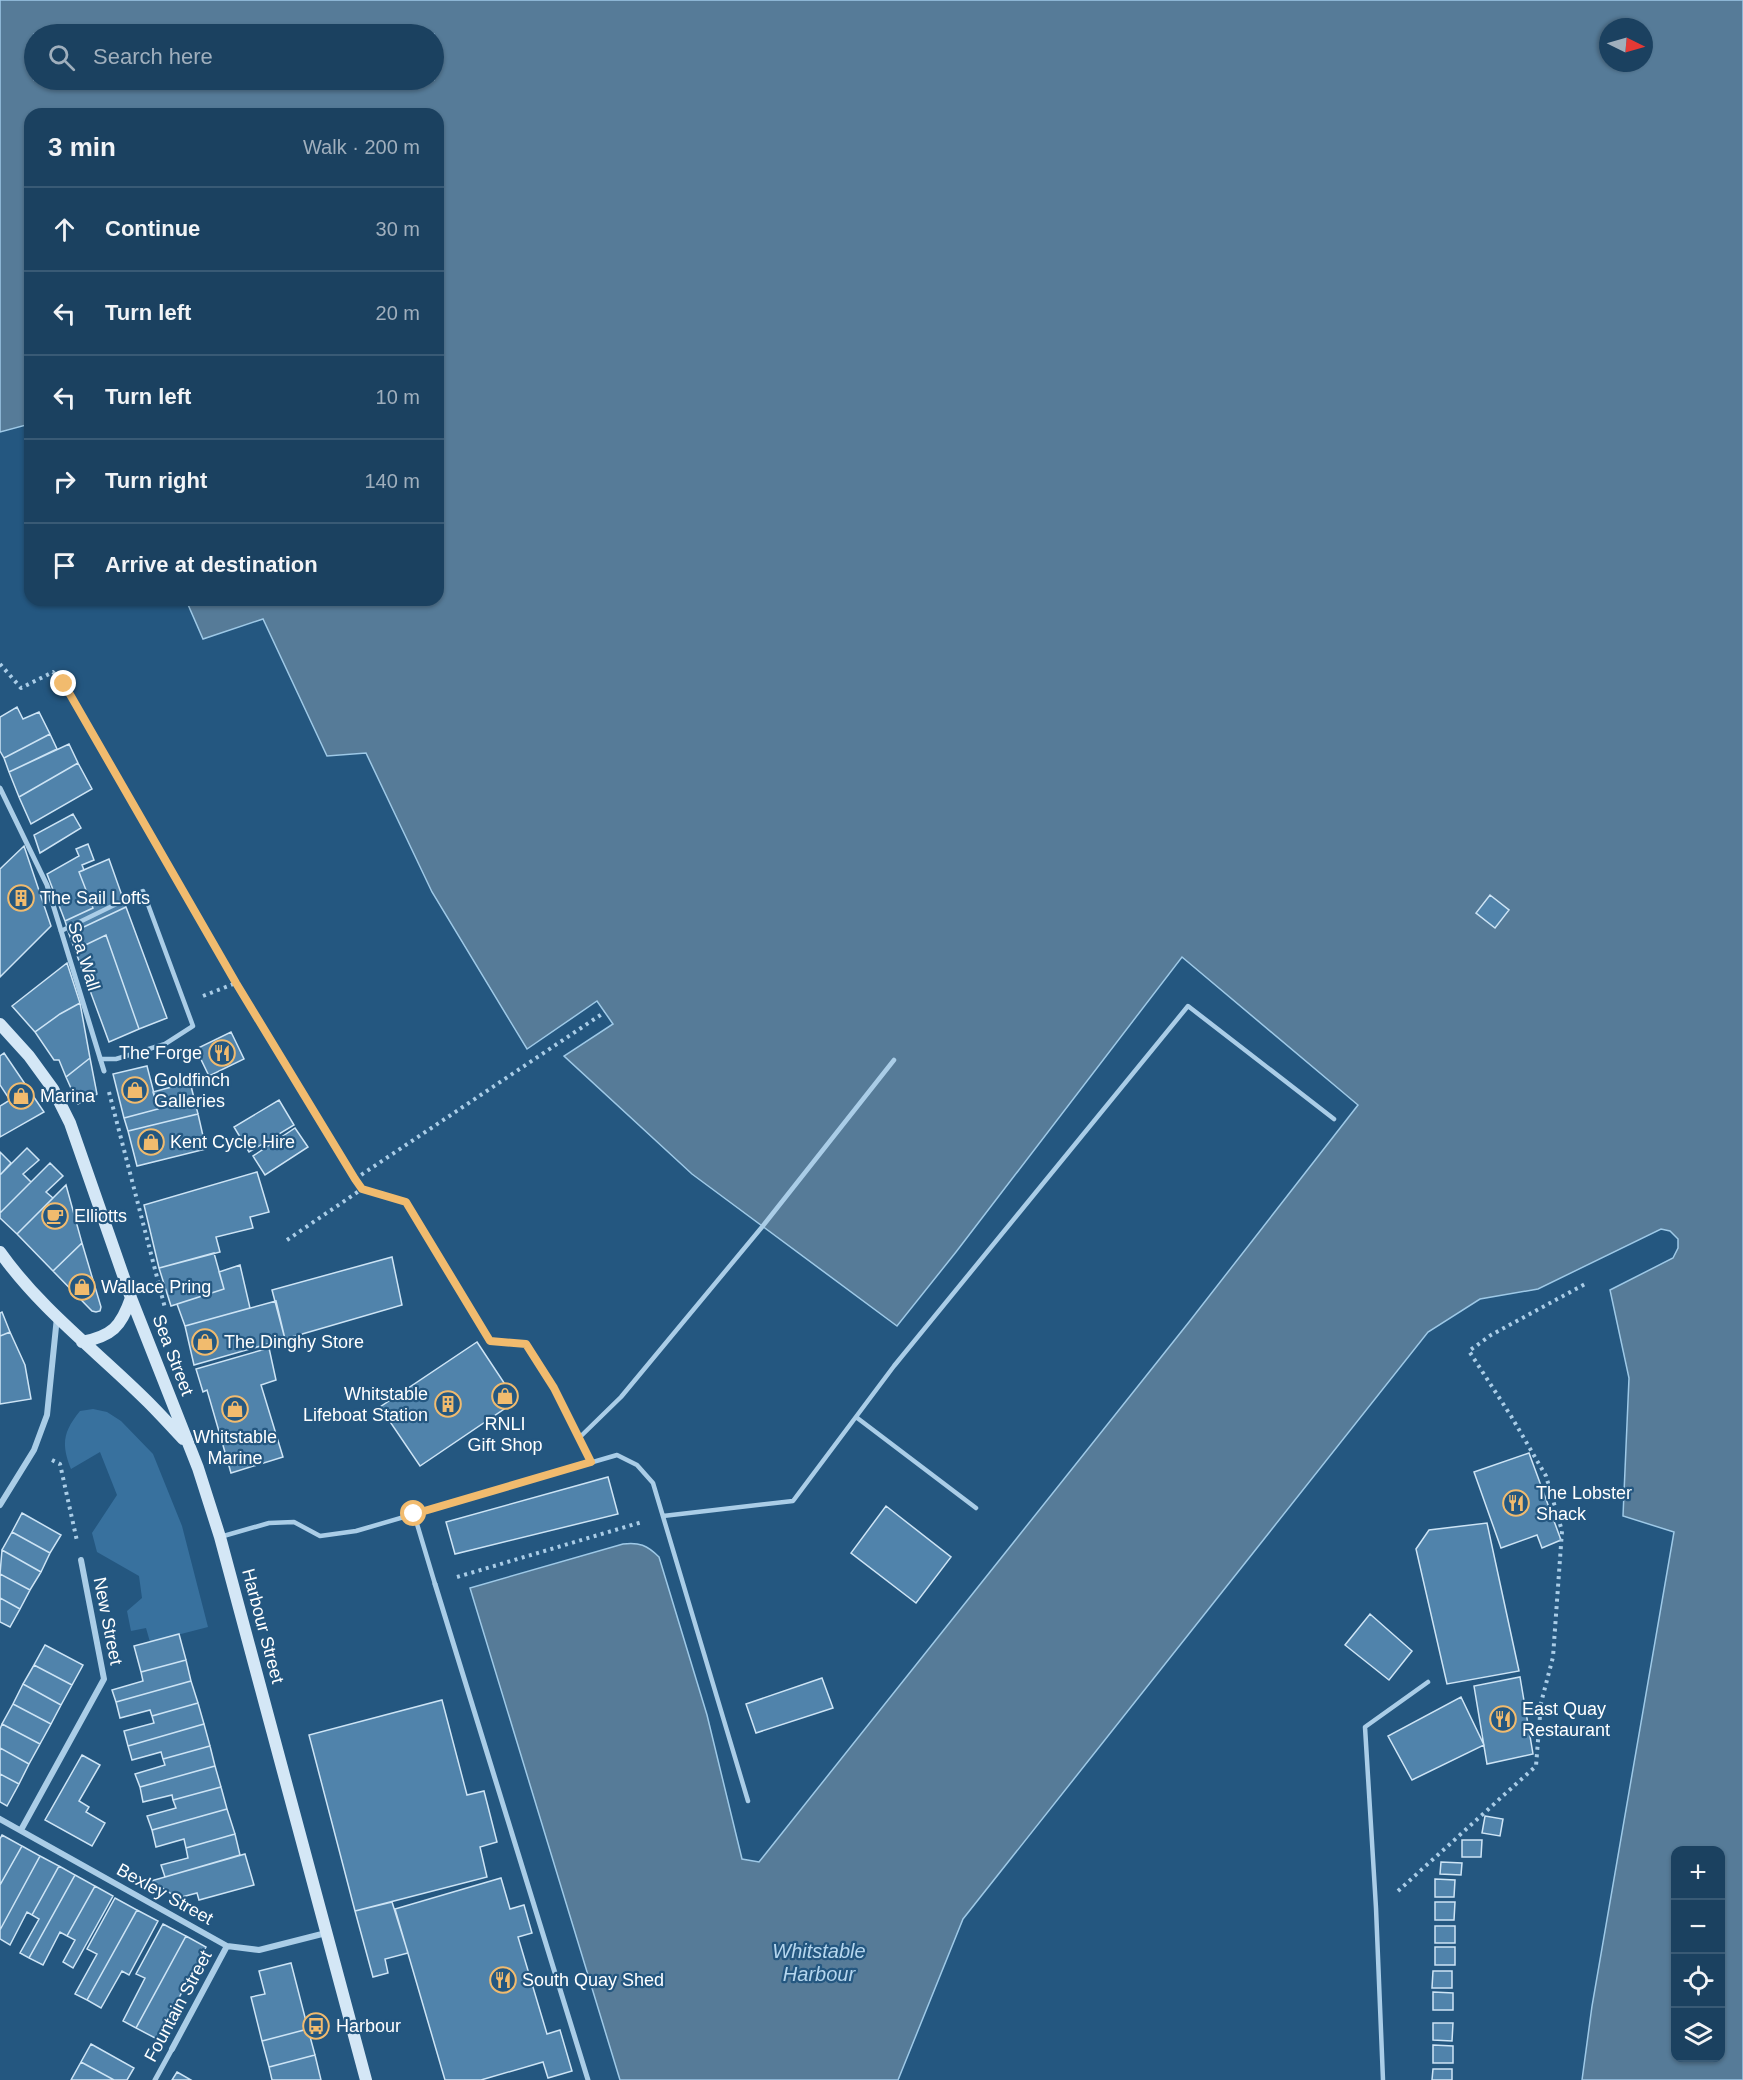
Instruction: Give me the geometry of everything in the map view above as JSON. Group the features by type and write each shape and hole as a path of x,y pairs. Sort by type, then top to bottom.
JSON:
{"main road":[{"name":"Sea Street","path":"0,1024 29,1056 53,1089 70,1123 131,1298 188,1444"},
{"name":"Harbour Street","path":"0,1252 16,1274 82,1342 148,1401 188,1444 220,1537 366,2080"},
{"path":"82,1342 110,1333 125,1316 131,1298"}],"street":[{"name":"Sea Wall","path":"0,788 47,885 104,1071"},
{"path":"0,1505 34,1450 47,1414 57,1316"},
{"name":"New Street","path":"21,1830 104,1679 81,1560"},
{"path":"435,1584 588,2080"},
{"name":"Bexley Street","path":"0,1819 227,1946 259,1950 326,1933"},
{"name":"Fountain Street","path":"155,2080 227,1946"}],"lane":[{"path":"61,931 143,891 194,1026 165,1044 116,1059 100,1059"},
{"path":"663,1516 793,1501 894,1366 1188,1006 1334,1119"},
{"path":"579,1438 621,1397 762,1227 894,1060"},
{"path":"554,1388 591,1462"},
{"path":"856,1417 976,1508"},
{"path":"220,1537 269,1523 294,1522 320,1536 357,1531 617,1455 638,1465 653,1483 748,1801"},
{"path":"414,1514 435,1584"},
{"path":"1383,2080 1365,1727 1428,1682"}],"path":[{"path":"0,664 21,688 53,672 64,684 236,983 355,1179 362,1189 406,1202 490,1341 526,1344 554,1388"},
{"path":"185,1003 236,983"},
{"path":"355,1179 605,1011"},
{"path":"104,1071 167,1317"},
{"path":"287,1240 362,1189"},
{"path":"1376,1908 1536,1766 1541,1703 1553,1658 1562,1531 1546,1476 1469,1351 1491,1335 1587,1283"},
{"name":"New Street","path":"34,1450 60,1464 81,1560"},
{"path":"435,1584 663,1516"}],"shaded area":[{"path":"93,1409 107,1412 121,1421 153,1454 182,1526 208,1627 150,1642 146,1628 131,1631 127,1611 142,1598 139,1576 97,1552 92,1533 117,1495 100,1452 71,1469 66,1452 65,1439 74,1418 80,1411"}],"water":[{"name":"Whitstable Harbour","path":"0,0 1743,0 1743,2080 1582,2080 1592,2006 1674,1532 1623,1516 1629,1378 1610,1290 1673,1258 1678,1248 1678,1239 1670,1231 1661,1229 1538,1289 1480,1299 1428,1332 963,1919 898,2080 620,2080 470,1588 623,1544 642,1545 659,1557 707,1715 742,1859 759,1862 1189,1322 1358,1105 1182,957 897,1326 692,1174 564,1056 613,1024 597,1001 527,1049 432,892 366,753 327,756 263,619 203,639 189,606 444,606 444,108 24,108 24,426 0,432"}],"building":[{"path":"17,707 23,719 39,712 50,734 4,758 0,751 0,717"},
{"path":"50,734 57,749 9,772 4,758"},
{"path":"69,744 78,763 19,797 9,772"},
{"path":"78,763 92,789 31,824 19,797"},
{"path":"73,814 81,828 40,853 34,835"},
{"path":"88,844 94,860 82,865 84,870 79,872 93,908 65,921 47,874 79,856 76,849"},
{"name":"The Sail Lofts","path":"24,846 51,926 0,977 0,869"},
{"path":"109,859 126,907 69,934 65,921 93,908 79,872"},
{"path":"1490,895 1509,910 1495,928 1476,913"},
{"path":"126,907 167,1018 139,1029 106,935 75,950 69,934"},
{"path":"106,935 139,1029 109,1042 75,950"},
{"path":"67,963 80,1003 35,1032 12,1006"},
{"path":"80,1003 90,1058 66,1077 59,1060 54,1060 35,1032"},
{"path":"231,1032 244,1059 209,1076 196,1049"},
{"name":"Marina","path":"4,1053 44,1112 0,1137 0,1106 10,1100 0,1085 0,1056"},
{"path":"90,1058 97,1094 78,1104 66,1077"},
{"path":"147,1066 158,1109 124,1118 113,1074"},
{"path":"190,1082 198,1114 128,1131 124,1118 158,1109 153,1092"},
{"path":"279,1100 294,1125 249,1152 234,1127"},
{"path":"198,1114 206,1149 137,1166 128,1131"},
{"path":"295,1128 308,1147 265,1175 253,1156"},
{"path":"27,1148 39,1160 23,1174 31,1182 0,1213 0,1175"},
{"path":"0,1152 11,1163 0,1175"},
{"path":"50,1163 63,1176 46,1192 53,1198 17,1234 0,1218 0,1213"},
{"path":"257,1172 269,1212 250,1217 253,1228 216,1237 220,1252 159,1268 144,1205"},
{"name":"Elliotts","path":"66,1185 82,1243 53,1271 17,1234"},
{"name":"Wallace Pring","path":"82,1243 101,1307 100,1311 96,1312 92,1311 53,1271"},
{"path":"214,1253 224,1289 171,1306 159,1268"},
{"path":"392,1257 402,1305 285,1339 272,1290"},
{"path":"240,1265 250,1308 185,1326 177,1304 224,1289 219,1272"},
{"path":"276,1301 285,1339 194,1365 185,1326"},
{"path":"2,1312 10,1332 0,1336 0,1313"},
{"path":"10,1332 25,1365 31,1399 0,1404 0,1336"},
{"name":"Whitstable Lifeboat Station","path":"477,1342 516,1401 420,1466 380,1407"},
{"path":"269,1348 276,1380 261,1385 283,1457 231,1473 207,1390 203,1392 196,1369"},
{"name":"The Lobster Shack","path":"1529,1453 1561,1540 1542,1548 1537,1535 1501,1548 1474,1472"},
{"path":"608,1477 618,1514 455,1554 446,1522"},
{"path":"886,1506 951,1557 916,1603 851,1553"},
{"path":"22,1513 61,1535 50,1553 12,1532"},
{"path":"1487,1523 1519,1671 1447,1684 1416,1549 1429,1530"},
{"path":"12,1532 50,1553 41,1572 2,1550"},
{"path":"2,1550 41,1572 30,1590 0,1574"},
{"path":"0,1574 30,1590 20,1609 0,1598"},
{"path":"0,1598 20,1609 10,1627 0,1622"},
{"path":"1370,1614 1412,1651 1389,1680 1345,1645"},
{"path":"179,1634 186,1660 141,1672 134,1646"},
{"path":"45,1645 83,1665 72,1685 34,1665"},
{"path":"186,1660 191,1681 116,1702 112,1690 143,1681 141,1672"},
{"path":"34,1665 72,1685 61,1705 23,1684"},
{"path":"1520,1677 1533,1754 1487,1764 1474,1686"},
{"path":"822,1678 833,1708 756,1733 746,1704"},
{"path":"191,1681 198,1703 152,1716 150,1710 120,1718 116,1702"},
{"path":"23,1684 61,1705 51,1724 13,1704"},
{"path":"1461,1697 1484,1745 1412,1780 1388,1736"},
{"path":"442,1700 467,1795 484,1791 497,1842 480,1847 487,1877 355,1911 309,1735"},
{"path":"198,1703 204,1724 128,1746 124,1731 154,1723 152,1716"},
{"path":"13,1704 51,1724 40,1744 2,1724"},
{"path":"2,1724 40,1744 29,1764 0,1748"},
{"path":"204,1724 210,1746 163,1759 161,1752 132,1760 128,1746"},
{"path":"210,1746 215,1766 140,1787 135,1774 165,1765 163,1759"},
{"path":"0,1748 29,1764 19,1784 0,1774"},
{"path":"82,1755 100,1765 79,1801 89,1807 86,1812 105,1823 92,1846 45,1820"},
{"path":"215,1766 221,1787 173,1800 172,1795 143,1802 140,1787"},
{"path":"0,1774 19,1784 7,1806 0,1802"},
{"path":"221,1787 227,1809 152,1830 147,1816 176,1808 173,1800"},
{"path":"227,1809 235,1834 186,1848 184,1839 156,1847 152,1830"},
{"path":"1485,1816 1503,1819 1500,1836 1482,1833"},
{"path":"235,1834 240,1855 165,1877 161,1865 188,1858 186,1848"},
{"path":"2,1835 22,1846 0,1885 0,1839"},
{"path":"1462,1840 1482,1840 1481,1857 1462,1857"},
{"path":"22,1846 40,1856 0,1930 0,1885"},
{"path":"245,1854 254,1885 199,1900 197,1893 178,1898 151,1881"},
{"path":"40,1856 59,1866 32,1915 27,1912 10,1945 0,1939 0,1930"},
{"path":"1441,1862 1462,1863 1461,1875 1440,1874"},
{"path":"59,1866 75,1875 29,1958 20,1953 39,1919 32,1915"},
{"path":"75,1875 95,1886 67,1936 60,1932 43,1965 29,1958"},
{"path":"501,1878 510,1909 524,1905 532,1933 518,1937 547,2034 560,2030 572,2071 548,2078 543,2062 481,2080 445,2080 395,1909"},
{"path":"1435,1879 1455,1880 1454,1897 1435,1897"},
{"path":"95,1886 113,1896 73,1968 63,1962 75,1940 67,1936"},
{"path":"115,1898 137,1910 87,2000 75,1994 97,1954 87,1949"},
{"path":"392,1902 408,1953 385,1959 388,1973 373,1977 355,1911"},
{"path":"1435,1902 1455,1902 1454,1920 1435,1920"},
{"path":"137,1910 158,1921 129,1975 122,1971 101,2008 87,2000"},
{"path":"163,1924 186,1936 136,2028 123,2021 145,1978 136,1974"},
{"path":"1435,1926 1455,1926 1455,1943 1435,1943"},
{"path":"186,1936 206,1947 157,2039 136,2028"},
{"path":"1435,1947 1455,1947 1455,1965 1435,1965"},
{"path":"291,1963 308,2029 262,2041 251,1997 265,1994 259,1971"},
{"path":"1433,1971 1452,1971 1452,1988 1432,1988"},
{"path":"1433,1992 1453,1993 1453,2010 1433,2010"},
{"path":"1433,2023 1453,2023 1452,2041 1433,2040"},
{"path":"308,2029 315,2055 269,2067 262,2041"},
{"path":"91,2044 134,2068 127,2080 114,2080 81,2062"},
{"path":"1433,2045 1453,2046 1453,2063 1433,2063"},
{"path":"315,2055 321,2080 272,2080 269,2067"},
{"path":"81,2062 114,2080 71,2080"},
{"path":"1433,2069 1452,2069 1452,2080 1432,2080"},
{"path":"177,2072 191,2080 172,2080"}],"place":[{"name":"The Sail Lofts","path":"21,898"},
{"name":"The Forge","path":"222,1053"},
{"name":"Goldfinch Galleries","path":"135,1090"},
{"name":"Marina","path":"21,1096"},
{"name":"Kent Cycle Hire","path":"151,1142"},
{"name":"Elliotts","path":"55,1216"},
{"name":"Wallace Pring","path":"82,1287"},
{"name":"The Dinghy Store","path":"205,1342"},
{"name":"RNLI Gift Shop","path":"505,1396"},
{"name":"Whitstable Lifeboat Station","path":"448,1404"},
{"name":"Whitstable Marine","path":"235,1409"},
{"name":"The Lobster Shack","path":"1516,1503"},
{"name":"East Quay Restaurant","path":"1503,1719"},
{"name":"South Quay Shed","path":"503,1980"},
{"name":"Harbour","path":"316,2026"}],"route":[{"path":"64,684 236,983 355,1179 362,1189 406,1202 490,1341 526,1344 554,1388 591,1462 414,1514"}]}
